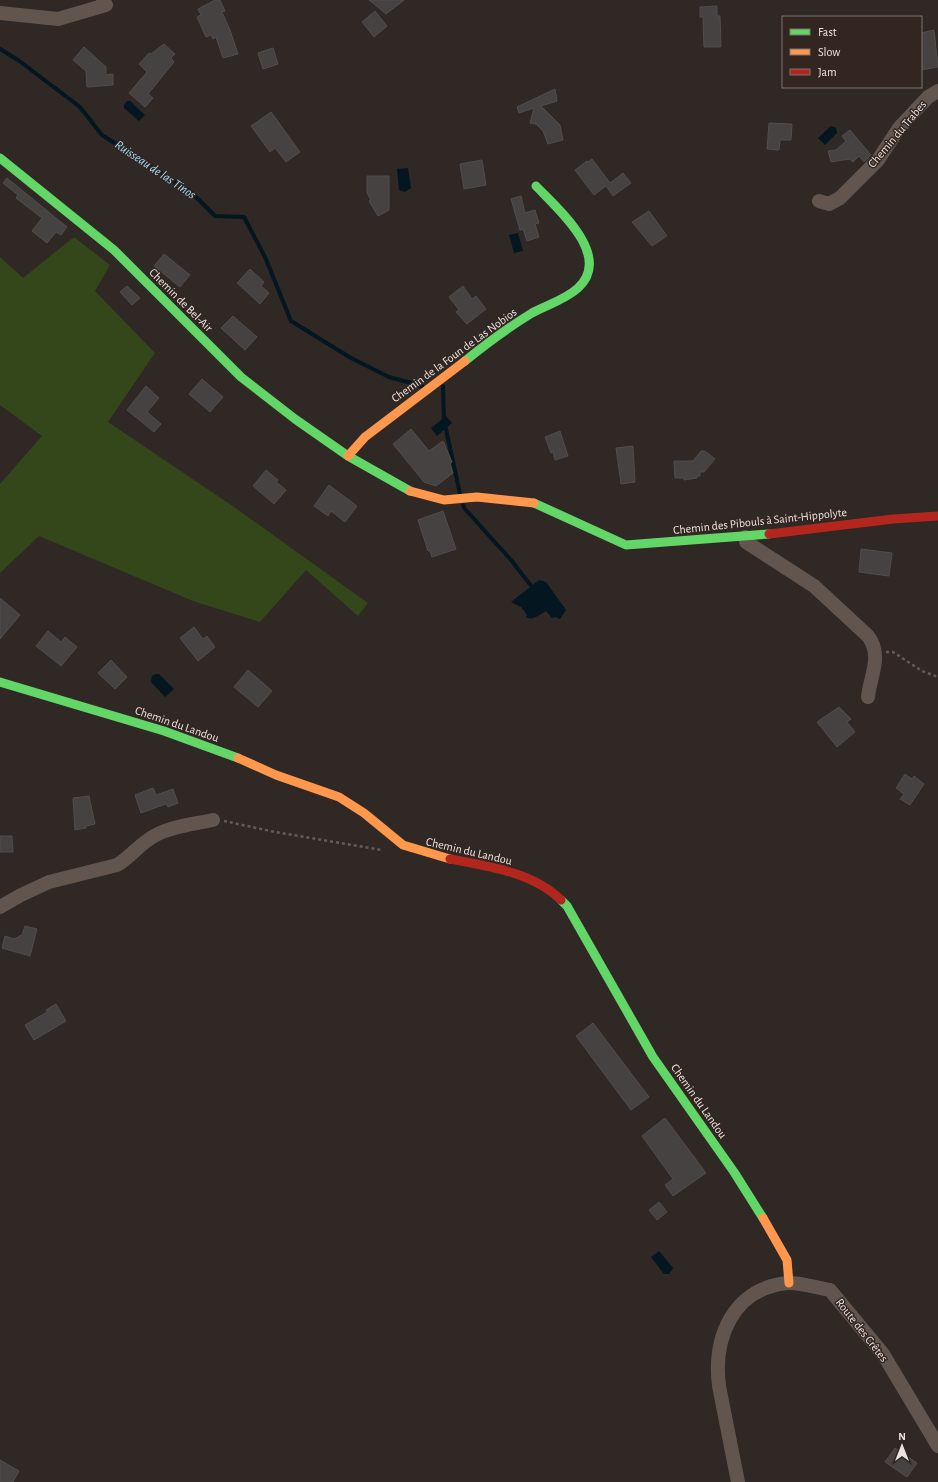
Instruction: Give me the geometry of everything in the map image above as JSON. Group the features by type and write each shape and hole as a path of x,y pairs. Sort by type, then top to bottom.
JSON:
{"street":[{"path":"0,13 58,19 106,5 103,0"},
{"name":"Chemin du Trabes","path":"819,201 829,204 840,198 878,160 892,138 928,97 938,91"},
{"name":"Chemin de Bel-Air","path":"0,158 114,250 241,377 295,419 348,456 404,490"},
{"name":"Chemin de la Foun de Las Nobios","path":"348,456 365,437 485,345 528,316 576,290 586,281 590,262 586,245 574,225 536,186"},
{"name":"Chemin des Pibouls à Saint-Hippolyte","path":"404,490 444,500 477,497 538,503 626,545 745,537 893,519 938,516"},
{"path":"745,537 746,542 795,573 821,592 868,636 876,652 874,671 868,697"},
{"name":"Chemin du Landou","path":"0,682 164,731 233,756 276,775 339,797 364,813 403,845 438,857 506,870 552,891 567,906 653,1057 734,1172 780,1246 787,1260 789,1283"},
{"path":"0,907 49,882 117,865 126,860 150,838 161,832 213,820"},
{"name":"Route des Crêtes","path":"738,1482 717,1372 717,1359 721,1338 729,1320 746,1301 766,1289 789,1283 830,1290 883,1354 938,1446"}],"path":[{"path":"876,652 893,652 922,671 938,677"},
{"path":"213,820 282,834 387,850 395,850 403,845"}],"green space":[{"path":"74,237 110,265 95,291 155,353 108,422 237,509 368,603 358,616 306,570 260,622 193,601 39,536 0,573 0,484 42,436 0,405 0,257 23,278"}],"water":[{"path":"127,101 130,101 145,115 139,121 124,108"},
{"path":"831,126 836,128 837,133 825,145 818,138"},
{"path":"408,168 411,188 405,192 399,190 397,169"},
{"path":"518,233 523,251 514,253 509,235"},
{"path":"446,416 452,423 437,436 431,428"},
{"path":"539,580 546,582 566,610 560,619 555,617 552,618 546,611 536,617 526,617 527,615 521,607 511,602"},
{"path":"159,674 174,689 165,697 151,682 152,676"},
{"path":"659,1251 673,1268 669,1274 664,1274 651,1257"}],"building":[{"path":"215,0 220,0 225,11 222,12 238,54 223,58 216,37 213,39 211,35 206,37 197,17 201,15 198,9"},
{"path":"369,0 404,0 386,14"},
{"path":"717,6 717,16 720,16 721,47 704,47 703,17 700,17 700,7"},
{"path":"375,11 387,26 374,37 362,22"},
{"path":"934,30 938,67 922,70 922,33"},
{"path":"164,44 175,54 171,58 174,62 148,94 153,98 145,107 129,93 147,72 139,64 149,53 151,54"},
{"path":"84,47 106,67 106,75 113,74 113,85 87,87 86,71 73,60"},
{"path":"273,48 278,64 263,69 258,53"},
{"path":"555,89 557,101 541,106 560,125 563,140 548,144 543,131 536,124 530,123 534,108 519,113 517,107"},
{"path":"271,112 300,152 286,162 275,148 270,152 251,126"},
{"path":"769,123 792,124 791,140 780,140 779,150 767,149"},
{"path":"850,130 871,155 864,162 859,156 853,162 849,159 831,162 828,151 836,150 846,141 842,136"},
{"path":"592,159 610,183 623,173 631,183 613,196 606,186 594,195 575,170"},
{"path":"482,160 486,185 464,189 460,164"},
{"path":"367,176 389,176 389,210 378,216 369,201 371,200 367,193"},
{"path":"7,178 67,227 61,235 56,232 47,243 32,231 42,218 16,198 18,195 3,183"},
{"path":"521,196 525,213 535,210 539,223 535,224 539,237 527,241 523,229 520,230 511,199"},
{"path":"649,211 667,236 652,246 632,222"},
{"path":"164,254 190,275 180,287 154,266"},
{"path":"250,269 264,282 261,286 269,293 260,304 237,283"},
{"path":"127,286 140,298 132,305 120,292"},
{"path":"463,286 472,299 476,296 486,309 467,324 456,312 459,310 449,297"},
{"path":"233,316 257,337 245,350 221,328"},
{"path":"202,379 223,397 210,412 189,394"},
{"path":"146,386 159,398 147,412 161,424 154,432 127,410"},
{"path":"411,429 429,451 443,441 452,462 450,464 453,473 436,486 424,482 393,444"},
{"path":"560,431 568,456 555,460 553,452 551,453 545,437"},
{"path":"633,446 635,482 621,484 616,448"},
{"path":"701,451 705,451 715,459 704,472 700,472 700,476 697,476 697,478 684,480 684,478 675,478 674,461 693,461"},
{"path":"266,470 278,480 276,482 286,490 274,504 253,486"},
{"path":"329,485 357,506 345,522 331,511 328,516 314,506"},
{"path":"443,511 456,549 432,557 430,551 428,551 418,520"},
{"path":"861,549 892,553 889,576 859,572"},
{"path":"0,598 20,615 0,639"},
{"path":"194,627 203,639 207,636 215,647 198,661 180,638"},
{"path":"48,631 61,642 65,637 77,647 61,666 36,646"},
{"path":"111,660 127,677 115,689 98,673"},
{"path":"248,670 272,691 258,707 234,687"},
{"path":"839,707 851,719 847,722 855,732 837,747 817,722"},
{"path":"905,774 912,779 914,776 924,784 910,805 900,799 904,794 896,788"},
{"path":"153,788 156,795 173,789 178,803 168,807 166,804 141,813 135,795"},
{"path":"89,796 95,824 86,826 86,828 75,830 73,798"},
{"path":"0,836 12,836 13,852 0,852"},
{"path":"25,926 37,929 30,956 2,948 5,936 14,939 22,935"},
{"path":"56,1004 66,1021 34,1040 25,1025 47,1012 46,1010"},
{"path":"593,1023 649,1097 631,1110 576,1036"},
{"path":"665,1118 706,1173 673,1196 665,1185 673,1179 642,1136"},
{"path":"659,1202 667,1212 657,1220 649,1210"},
{"path":"895,1448 917,1463 907,1477 885,1462"},
{"path":"0,1460 19,1471 13,1482 0,1482"}],"waterway":[{"name":"Ruisseau de las Tinos","path":"0,49 18,60 80,107 102,135 191,192 215,216 244,217 265,257 291,321 351,358 389,377 422,386"},
{"name":"Ruisseau de las Tinos","path":"443,386 444,420 460,494"},
{"name":"Ruisseau de las Tinos","path":"463,505 511,560 532,587"}],"traffic: fast":[{"path":"0,158 114,250 241,377 295,419 348,456 410,491"},
{"path":"465,361 523,318 573,292 578,288 587,275 589,262 586,248 578,234 557,207 536,186"},
{"path":"534,503 626,545 769,534"},
{"path":"0,682 164,731 238,758"},
{"path":"561,900 567,906 653,1057 734,1172 763,1218"}],"traffic: slow":[{"path":"348,456 365,437 465,361"},
{"path":"410,491 444,500 477,497 534,503"},
{"path":"238,758 276,775 339,797 364,813 403,845 450,859"},
{"path":"763,1218 787,1260 789,1283"}],"traffic: jam":[{"path":"769,534 893,519 938,516"},
{"path":"450,859 494,868 523,877 550,890 561,900"}]}
